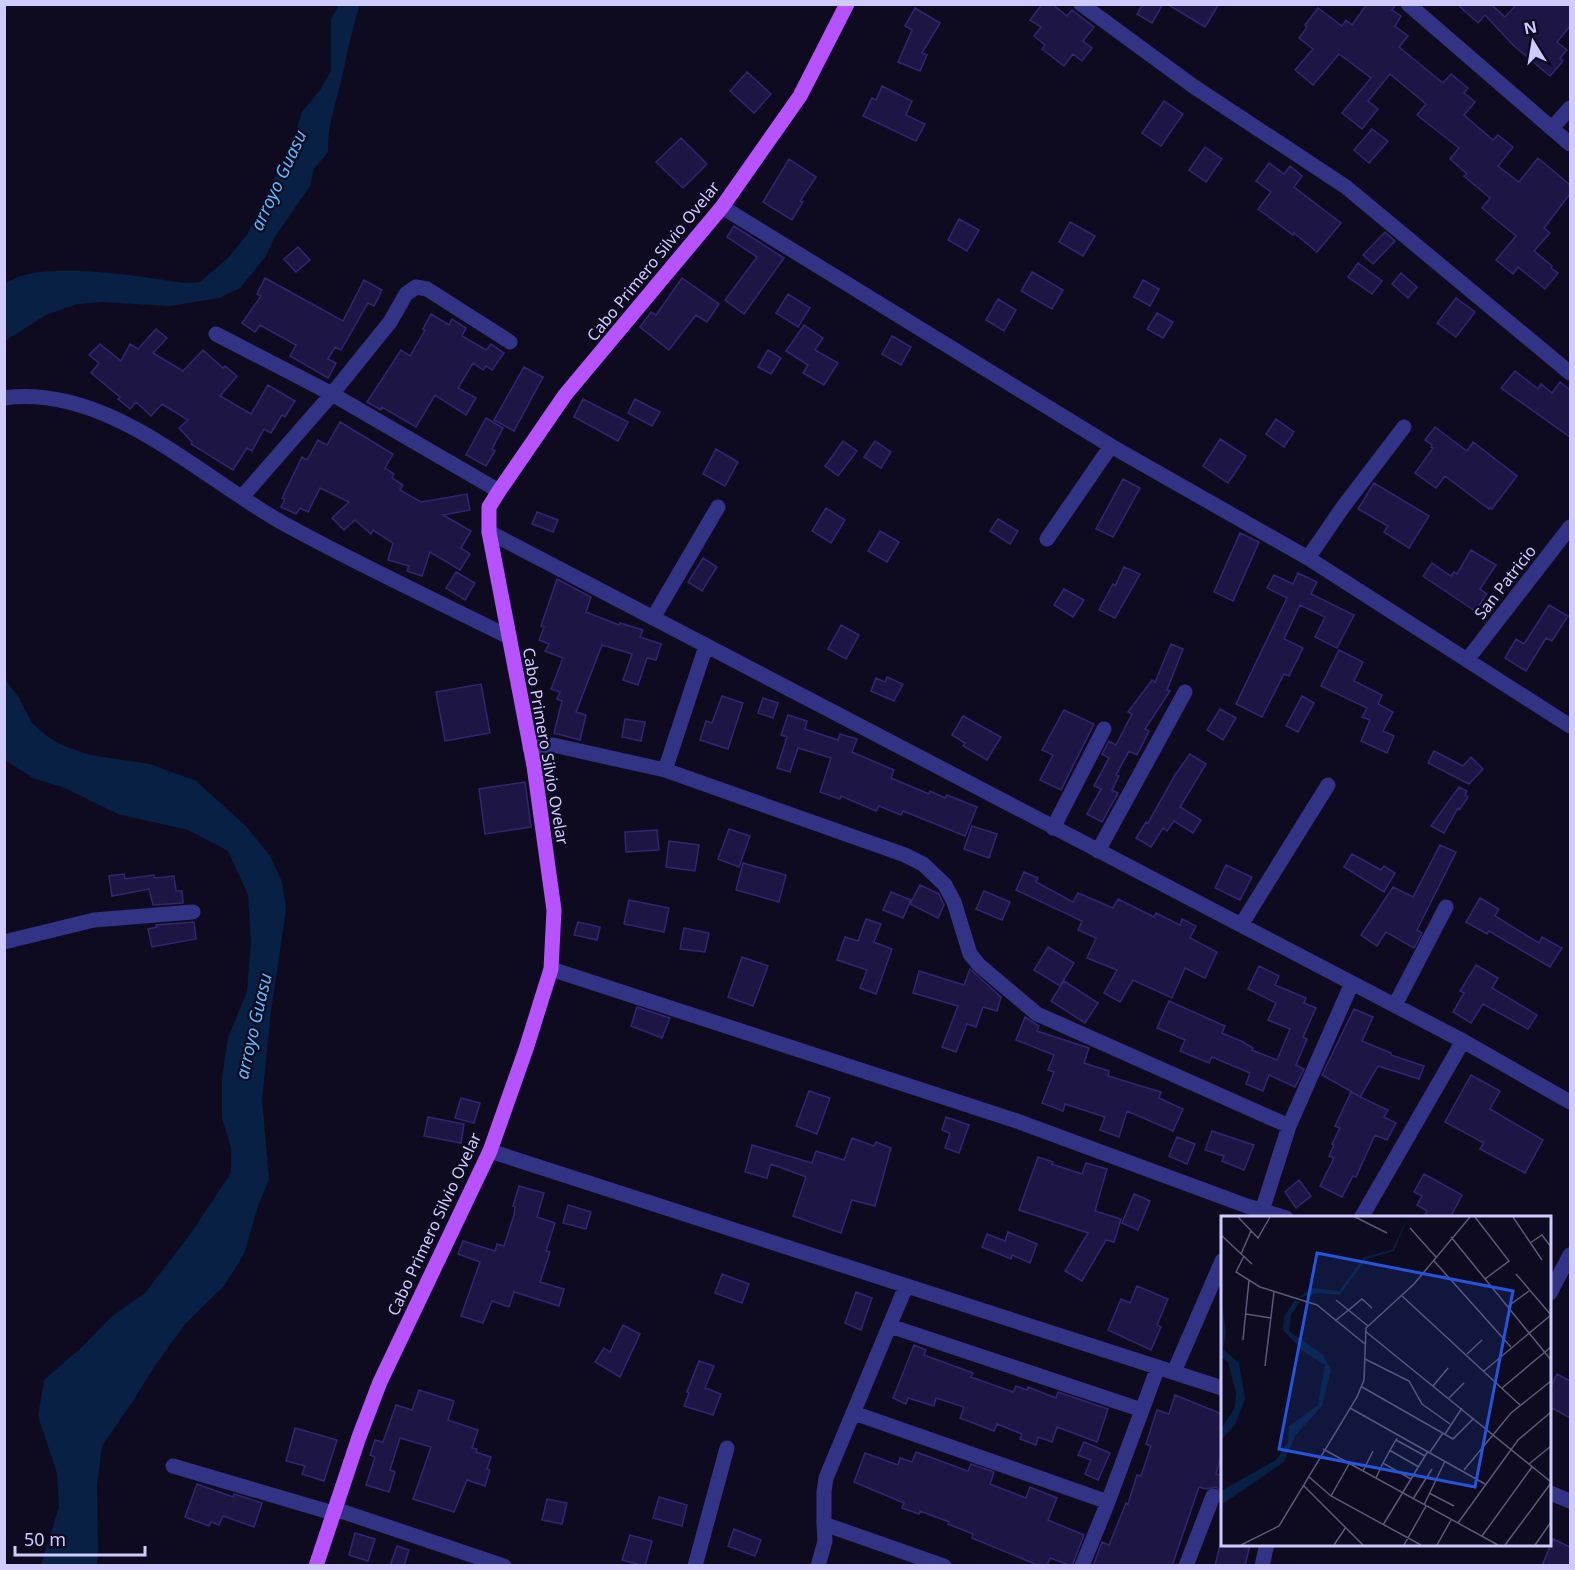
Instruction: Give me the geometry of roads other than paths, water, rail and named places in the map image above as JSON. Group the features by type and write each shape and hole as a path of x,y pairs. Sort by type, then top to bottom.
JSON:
{"main road":[{"name":"Cabo Primero Silvio Ovelar","path":"316,1566 380,1382 490,1151 526,1049 550,969 554,910 531,748 489,532 489,507 565,395 722,207 800,96 847,4"}],"street":[{"path":"1081,4 1193,86 1346,187 1570,373"},
{"path":"1408,4 1570,144"},
{"path":"1552,128 1570,108"},
{"path":"722,207 1111,446 1308,558 1570,726"},
{"path":"242,497 332,394 390,322 406,294 416,286 427,289 510,342"},
{"path":"216,334 332,394 499,491"},
{"path":"4,398 42,396 80,405 134,428 279,521 509,637"},
{"path":"1308,558 1343,507 1404,427"},
{"path":"1047,539 1111,446"},
{"path":"653,618 718,507"},
{"name":"San Patricio","path":"1467,660 1570,527"},
{"path":"489,532 1395,1005 1570,1102"},
{"path":"665,770 706,646"},
{"path":"1098,851 1185,692"},
{"path":"1053,828 1104,729"},
{"path":"531,748 553,745 665,770 905,855 923,864 945,885 954,902 970,954 979,965 1037,1014 1289,1126"},
{"path":"1241,925 1328,785"},
{"path":"1395,1005 1446,907"},
{"path":"4,942 94,920 193,912"},
{"path":"550,969 1017,1121 1244,1212 1262,1211 1279,1216"},
{"path":"1262,1211 1289,1126 1352,983"},
{"path":"1362,1216 1463,1041"},
{"path":"490,1151 1221,1388"},
{"path":"1551,1291 1570,1255"},
{"path":"1174,1372 1221,1263"},
{"path":"818,1566 825,1541 826,1478 906,1286"},
{"path":"890,1326 1142,1410"},
{"path":"1082,1566 1158,1367"},
{"path":"854,1413 1108,1502"},
{"path":"695,1566 727,1448"},
{"path":"173,1466 334,1511 504,1566"},
{"path":"1551,1493 1570,1501"},
{"path":"1186,1566 1213,1496"},
{"path":"824,1524 944,1566"},
{"path":"1262,1566 1267,1546"}],"water":[{"name":"arroyo Guasu","path":"339,5 360,5 332,115 328,152 314,169 310,186 274,238 266,256 240,288 219,298 170,306 103,302 77,304 46,315 5,341 5,284 20,276 65,271 118,274 184,283 200,282 228,258 247,235 294,137 302,112 320,90 331,71 331,19"},
{"name":"arroyo Guasu","path":"4,678 19,698 32,723 48,737 64,746 90,755 150,764 196,781 246,826 270,856 282,882 286,909 271,1011 262,1100 269,1179 258,1206 244,1254 224,1286 186,1323 102,1446 97,1485 97,1565 41,1565 59,1507 57,1473 38,1416 44,1380 82,1347 111,1317 145,1293 191,1233 231,1173 231,1148 222,1118 222,1077 228,1038 247,991 251,942 248,895 228,851 188,830 118,814 65,788 33,778 5,760"}]}
